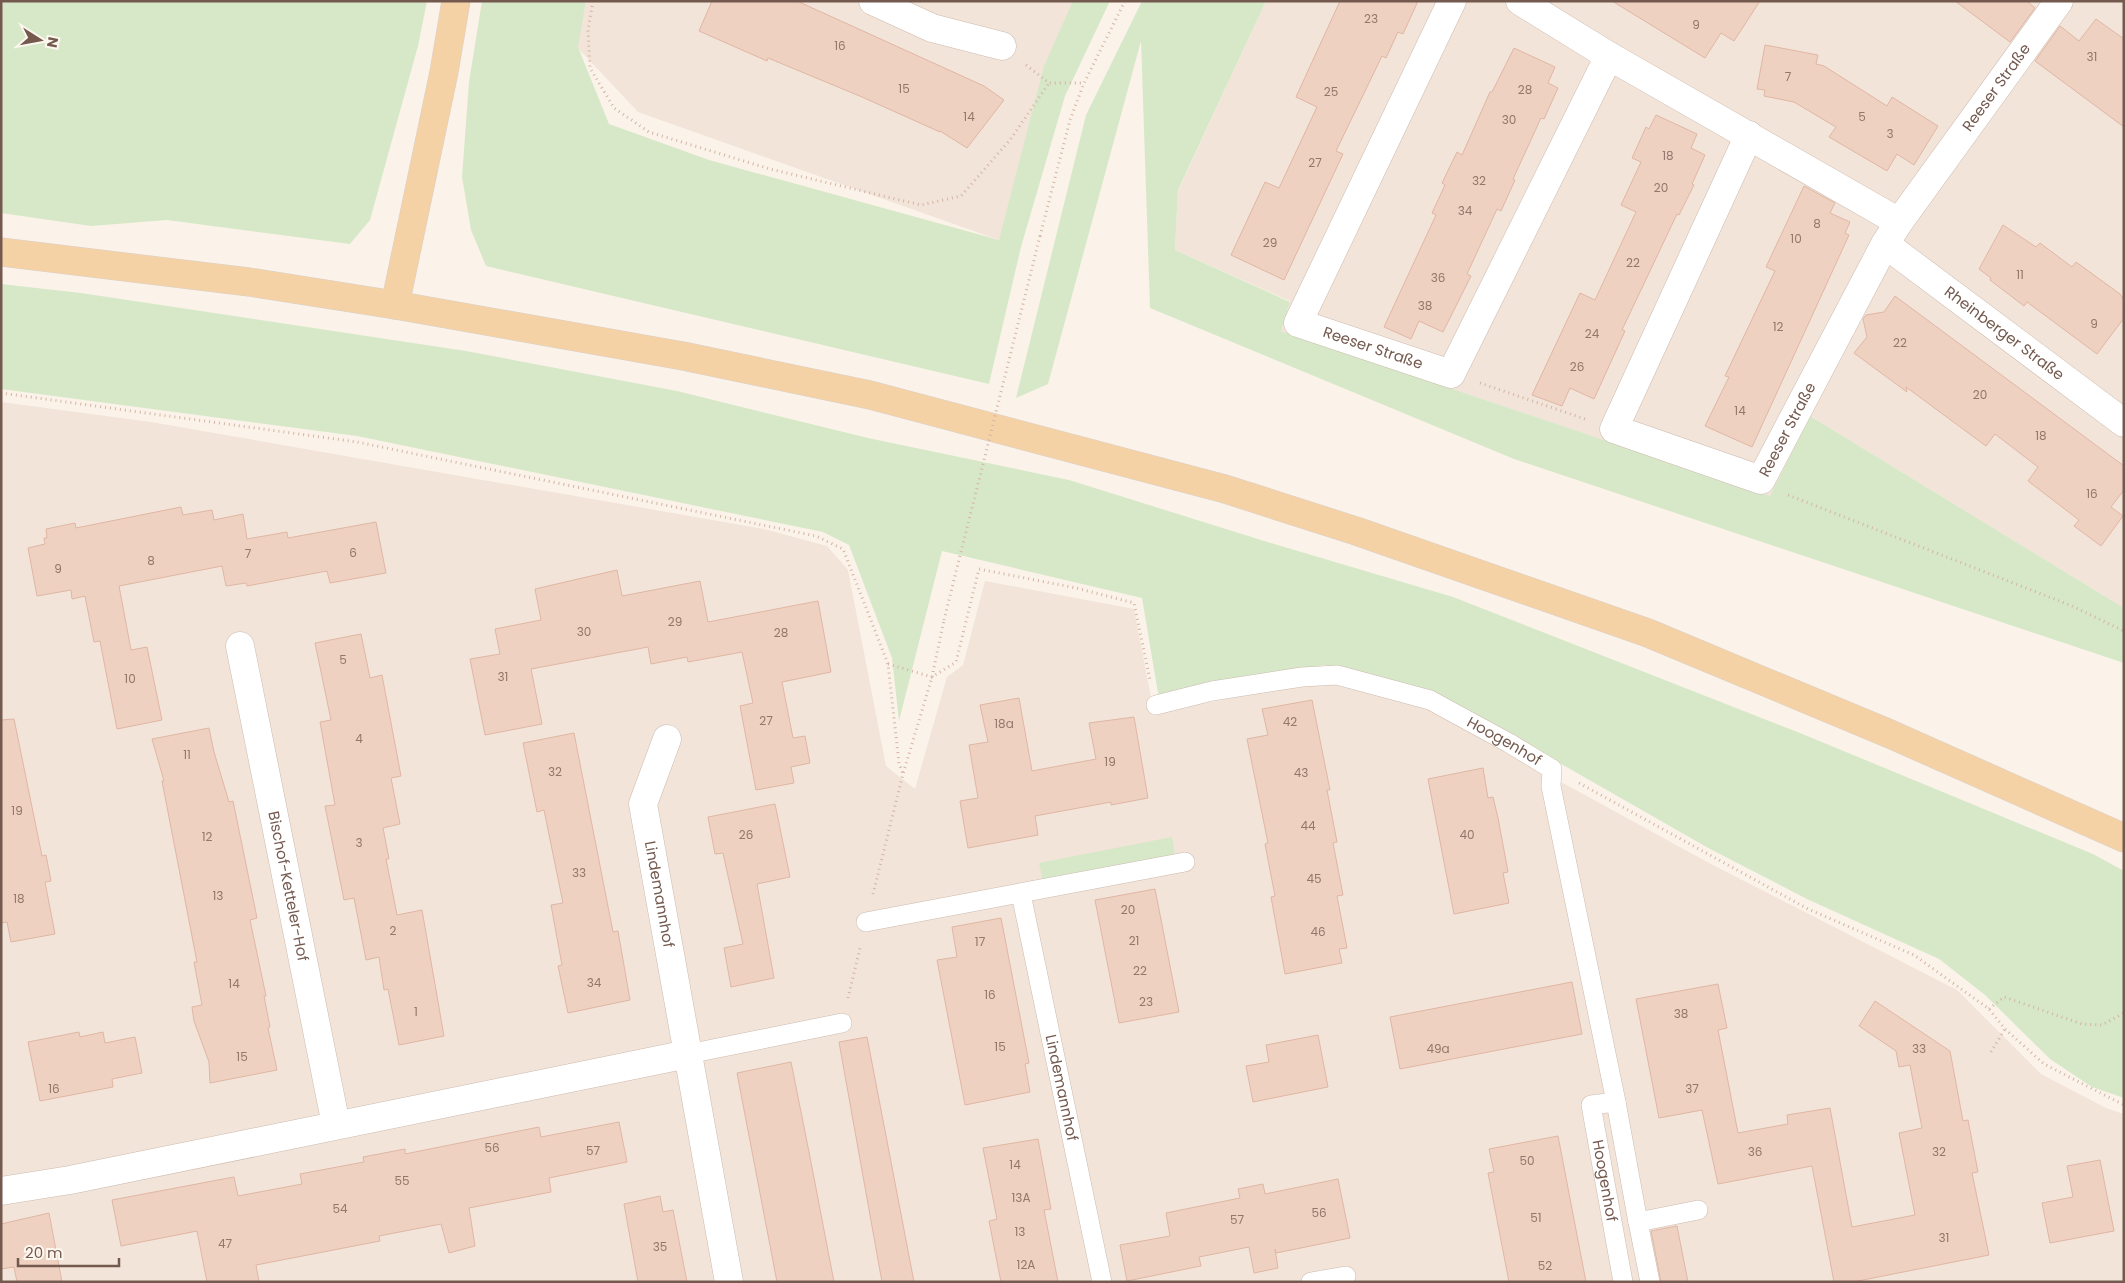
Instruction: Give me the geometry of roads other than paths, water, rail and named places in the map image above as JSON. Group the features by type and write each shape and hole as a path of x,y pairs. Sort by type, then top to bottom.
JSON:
{"main road":[{"path":"395,304 444,72 456,1"},
{"path":"1,252 249,282 395,304 683,356 870,395 1225,489 1356,531 1648,633 1890,734 2124,838"}],"street":[{"path":"873,1 932,28 1002,46"},
{"name":"Reeser Straße","path":"1452,1 1298,323 1451,374 1608,56"},
{"path":"1520,1 1608,56 1749,135 1892,233"},
{"name":"Reeser Straße","path":"1749,135 1614,429 1761,480 1892,233 2059,1"},
{"name":"Rheinberger Straße","path":"1892,233 2124,423"},
{"name":"Bischof-Ketteler-Hof","path":"240,646 336,1125"},
{"name":"Lindemannhof","path":"667,739 643,804 729,1282"},
{"path":"1,1191 70,1180 688,1054"}],"lane":[{"name":"Hoogenhof","path":"1156,706 1212,691 1302,677 1337,675 1430,700 1510,743 1552,769 1551,786 1616,1102 1650,1282"},
{"path":"866,922 1185,862"},
{"name":"Lindemannhof","path":"1021,894 1102,1282"},
{"path":"688,1054 842,1023"},
{"name":"Hoogenhof","path":"1616,1102 1591,1105 1623,1282"},
{"name":"Hoogenhof","path":"1638,1222 1698,1210"},
{"path":"1312,1282 1346,1276"}]}
